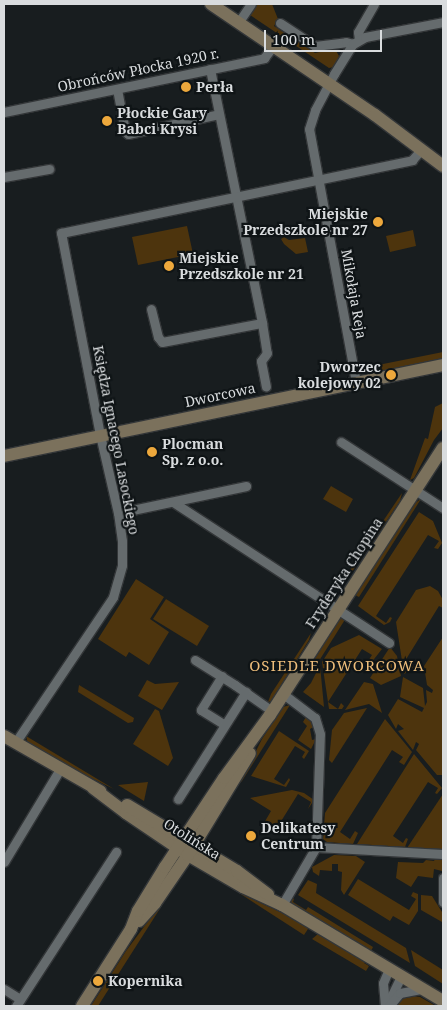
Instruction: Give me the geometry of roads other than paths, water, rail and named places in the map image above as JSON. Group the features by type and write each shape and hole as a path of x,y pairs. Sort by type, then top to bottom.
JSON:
{"street":[{"path":"211,4 329,84 443,166"},
{"path":"238,23 251,4"},
{"name":"Mikołaja Reja","path":"356,382 309,129 315,110 356,42 358,32 374,4"},
{"path":"280,24 315,46 356,42 443,22"},
{"name":"Obrońców Płocka 1920 r.","path":"4,112 264,58 273,46"},
{"path":"210,69 262,323 266,353 261,361 266,387"},
{"path":"117,88 125,132 128,134 219,114"},
{"path":"236,197 412,160 421,150"},
{"path":"4,177 49,169"},
{"name":"Księdza Ignacego Lasockiego","path":"15,743 113,597 122,565 122,541 118,513 100,435 61,233 236,197"},
{"path":"151,309 158,338 162,342 262,323"},
{"path":"437,366 443,373"},
{"name":"Dworcowa","path":"4,456 437,366"},
{"path":"425,476 435,447 443,436"},
{"path":"341,442 443,508"},
{"name":"Fryderyka Chopina","path":"82,1006 131,929 155,903 170,871 443,448"},
{"path":"118,513 246,486"},
{"path":"173,502 389,643"},
{"path":"194,660 246,692 271,713"},
{"path":"222,676 202,710 223,724"},
{"path":"178,799 223,724 246,692"},
{"path":"282,905 316,846 319,725 308,711 284,694"},
{"name":"Otolińska","path":"4,736 93,788 208,860 243,887 282,905 422,989 442,998"},
{"path":"4,862 60,769"},
{"path":"202,823 208,846 208,860 170,871 165,834 178,828 202,823"},
{"path":"316,846 443,854"},
{"path":"4,989 18,1003 116,852"},
{"path":"443,878 443,902"},
{"path":"387,1006 383,983 389,969"},
{"path":"387,1006 401,976"},
{"path":"387,1006 400,993 422,989"}],"place":[{"name":"Perła","path":"186,87"},
{"name":"Płockie Gary Babci Krysi","path":"107,121"},
{"name":"Miejskie Przedszkole nr 27","path":"378,222"},
{"name":"Miejskie Przedszkole nr 21","path":"169,266"},
{"name":"Dworzec kolejowy 02","path":"391,375"},
{"name":"Plocman Sp. z o.o.","path":"152,452"},
{"name":"Delikatesy Centrum","path":"251,836"},
{"name":"Kopernika","path":"98,981"}],"district":[{"name":"OSIEDLE DWORCOWA","path":"337,666"}]}
